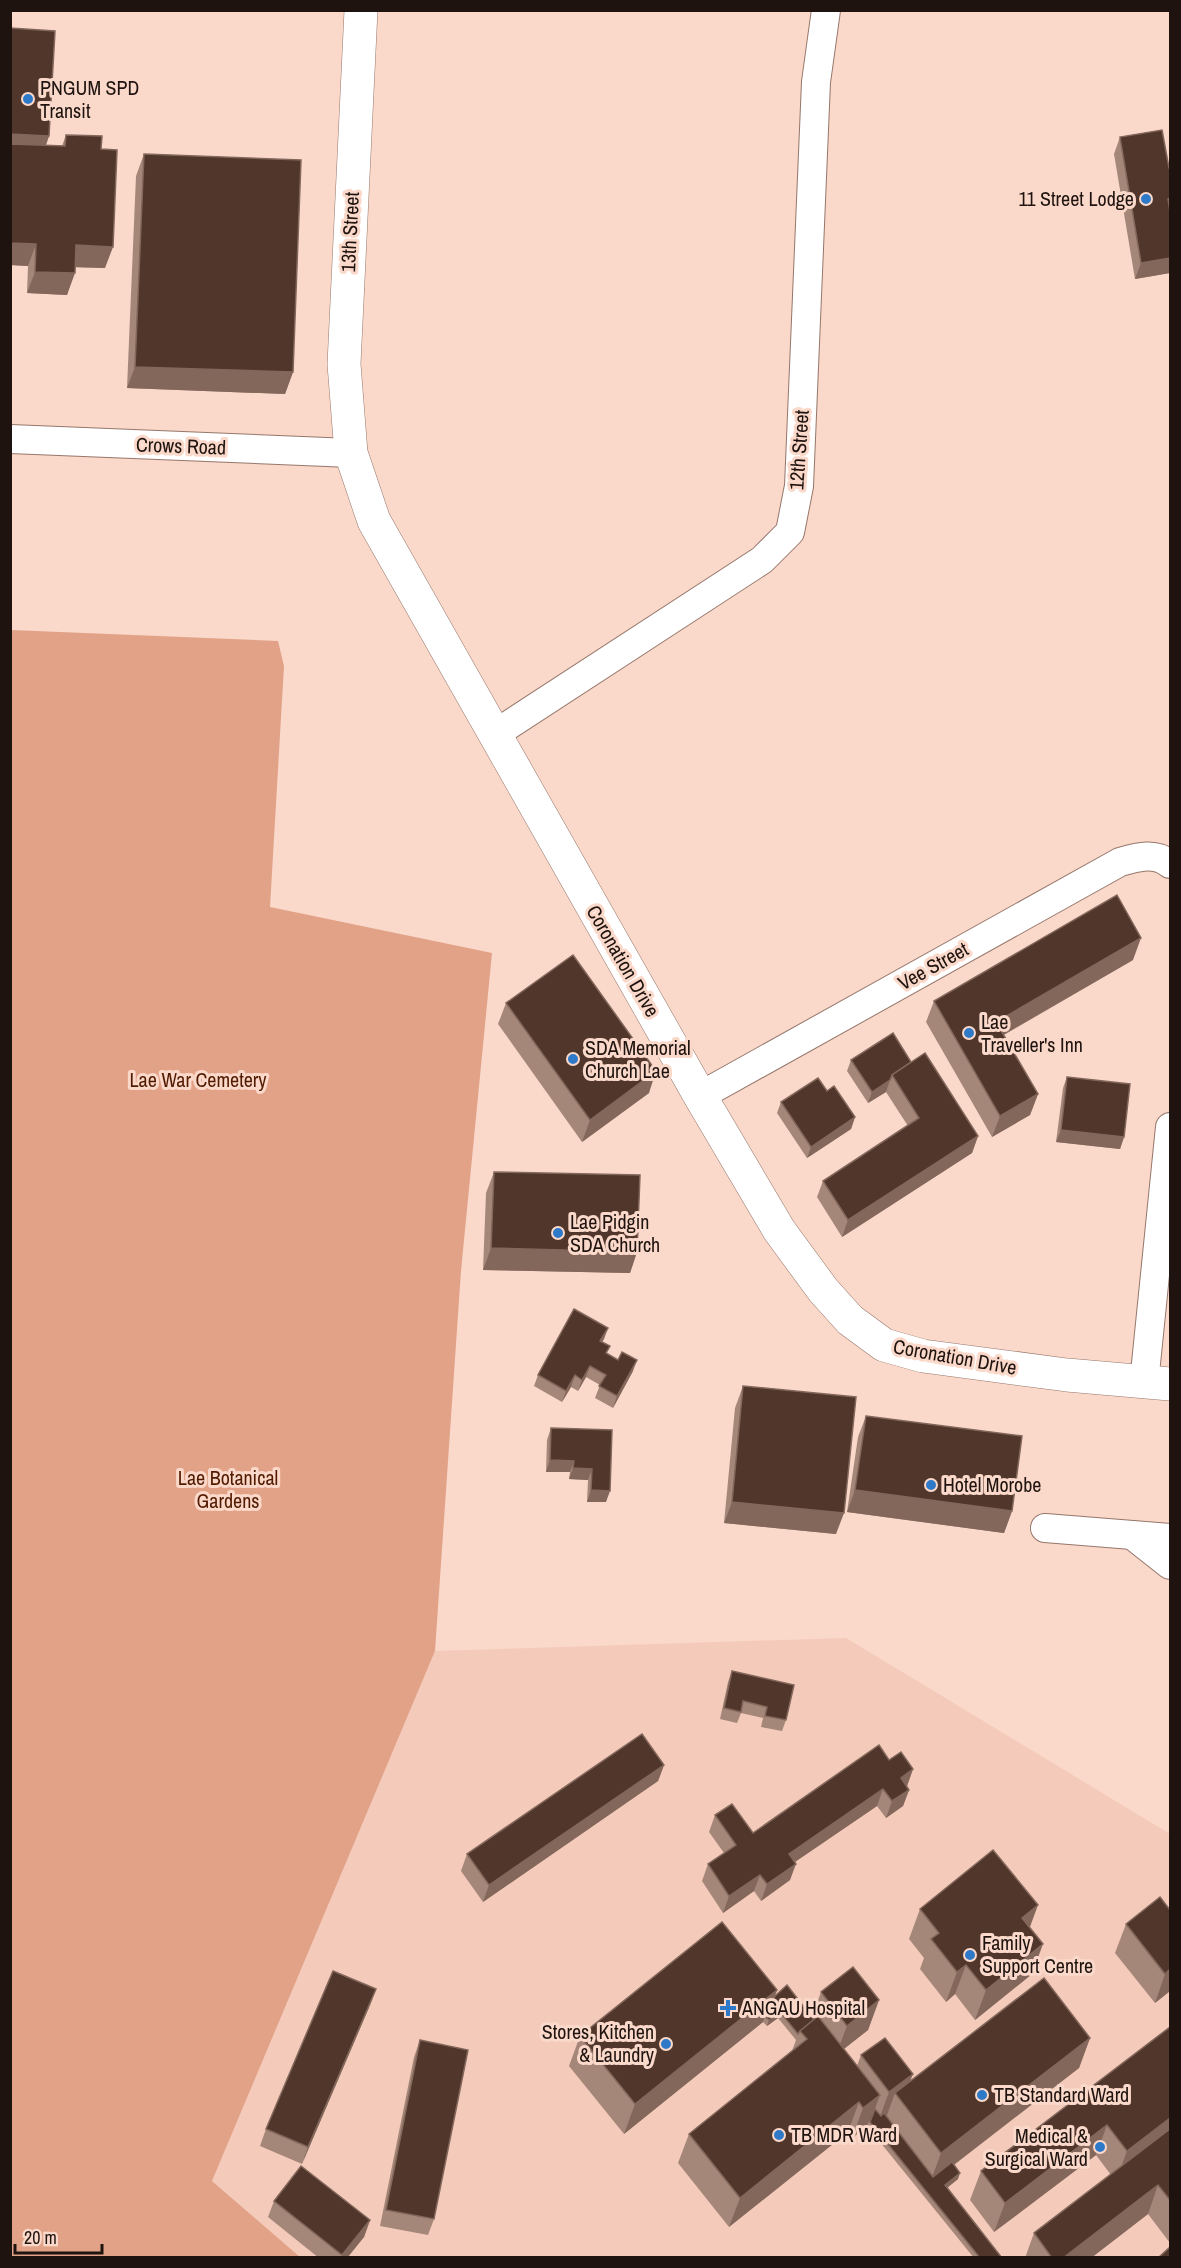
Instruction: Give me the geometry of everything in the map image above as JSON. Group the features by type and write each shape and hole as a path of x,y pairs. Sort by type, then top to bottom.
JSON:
{"street":[{"name":"13th Street","path":"351,453 344,364 361,10"},
{"name":"12th Street","path":"495,734 762,560 790,532 799,486 816,82 826,10"},
{"name":"Crows Road","path":"10,439 351,453"},
{"name":"Coronation Drive","path":"351,453 374,521 700,1096 780,1230 823,1290 850,1320 884,1345 923,1356 1067,1375 1157,1383"},
{"name":"Vee Street","path":"700,1096 1120,862 1139,856 1154,856 1170,864"},
{"path":"1157,1383 1170,1127"},
{"path":"1045,1528 1170,1538"},
{"path":"1132,1535 1170,1565"}],"shaded area":[{"name":"ANGAU Hospital","path":"846,1638 1170,1834 1170,2257 300,2257 212,2181 435,1651"}],"green space":[{"path":"11,630 278,641 284,666 270,907 492,953 461,1271 435,1651 212,2181 300,2257 11,2257"}],"building":[{"name":"PNGUM SPD Transit","path":"10,28 55,31 49,136 10,134"},
{"name":"11 Street Lodge","path":"1162,130 1170,168 1170,198 1168,199 1170,258 1141,263 1120,137"},
{"path":"66,135 102,136 101,149 117,150 113,247 76,245 75,273 35,272 36,244 10,243 10,144 65,146"},
{"path":"144,154 301,160 293,372 135,367"},
{"name":"Lae Traveller's Inn","path":"1117,895 1141,938 996,1022 1038,1094 1000,1116 934,1001"},
{"name":"SDA Memorial Church Lae","path":"573,955 656,1071 590,1120 506,1003"},
{"path":"893,1033 911,1062 872,1092 851,1060"},
{"path":"925,1053 978,1136 848,1220 823,1181 919,1118 892,1075"},
{"name":"Lae Traveller's Inn","path":"1067,1077 1130,1084 1124,1137 1061,1130"},
{"path":"818,1078 827,1091 834,1086 855,1117 811,1147 781,1102"},
{"name":"Lae Pidgin SDA Church","path":"494,1172 640,1175 637,1252 491,1248"},
{"path":"574,1309 608,1328 600,1341 610,1346 606,1353 618,1360 622,1352 637,1360 617,1396 599,1386 606,1375 590,1366 582,1380 575,1375 566,1391 538,1375"},
{"path":"743,1386 856,1397 844,1513 732,1502"},
{"name":"Hotel Morobe","path":"866,1416 1022,1436 1012,1511 855,1490"},
{"path":"551,1428 612,1430 610,1491 591,1490 592,1469 573,1468 574,1461 550,1460"},
{"path":"732,1671 794,1685 786,1720 765,1716 767,1707 743,1701 741,1712 724,1708"},
{"path":"642,1734 664,1765 489,1885 467,1854"},
{"path":"879,1745 889,1760 901,1752 913,1769 901,1778 909,1790 892,1801 883,1789 789,1854 796,1864 767,1884 760,1875 729,1896 708,1864 736,1845 715,1815 732,1804 753,1833"},
{"name":"Family Support Centre","path":"993,1850 1038,1905 1022,1918 1043,1944 986,1990 966,1965 957,1972 931,1939 939,1933 920,1909"},
{"path":"1160,1897 1170,1910 1170,1969 1165,1974 1126,1924"},
{"name":"Stores, Kitchen & Laundry","path":"722,1922 777,1990 635,2104 580,2036"},
{"path":"853,1967 879,2000 847,2026 821,1992"},
{"path":"333,1971 376,1989 308,2147 266,2129"},
{"name":"TB Standard Ward","path":"1044,1978 1090,2038 941,2153 895,2093"},
{"path":"787,1985 814,2020 798,2034 780,2012 769,2020 765,2016 775,1996"},
{"name":"TB MDR Ward","path":"818,2016 880,2095 863,2108 859,2102 740,2198 689,2134 807,2039 800,2031"},
{"path":"1170,2027 1170,2118 1127,2151 1107,2125 1005,2203 981,2171"},
{"path":"885,2038 913,2074 889,2092 861,2055"},
{"path":"420,2040 468,2050 434,2219 386,2210"},
{"path":"875,2109 881,2116 884,2113 933,2177 952,2162 960,2173 945,2185 1002,2258 980,2258 870,2122"},
{"path":"1170,2129 1170,2200 1158,2185 1063,2258 1052,2258 1034,2233"},
{"path":"301,2166 370,2220 342,2255 274,2201"},
{"path":"1170,2247 1170,2258 1158,2258"}],"place":[{"name":"PNGUM SPD Transit","path":"28,99"},
{"name":"11 Street Lodge","path":"1146,199"},
{"name":"Lae Traveller's Inn","path":"969,1033"},
{"name":"SDA Memorial Church Lae","path":"573,1059"},
{"name":"Lae Pidgin SDA Church","path":"558,1233"},
{"name":"Hotel Morobe","path":"931,1485"},
{"name":"Family Support Centre","path":"970,1955"},
{"name":"ANGAU Hospital","path":"728,2008"},
{"name":"Stores, Kitchen & Laundry","path":"666,2044"},
{"name":"TB Standard Ward","path":"982,2095"},
{"name":"TB MDR Ward","path":"779,2135"},
{"name":"Medical & Surgical Ward","path":"1100,2147"}],"park label":[{"name":"Lae War Cemetery","path":"198,1080"},
{"name":"Lae Botanical Gardens","path":"228,1490"}]}
